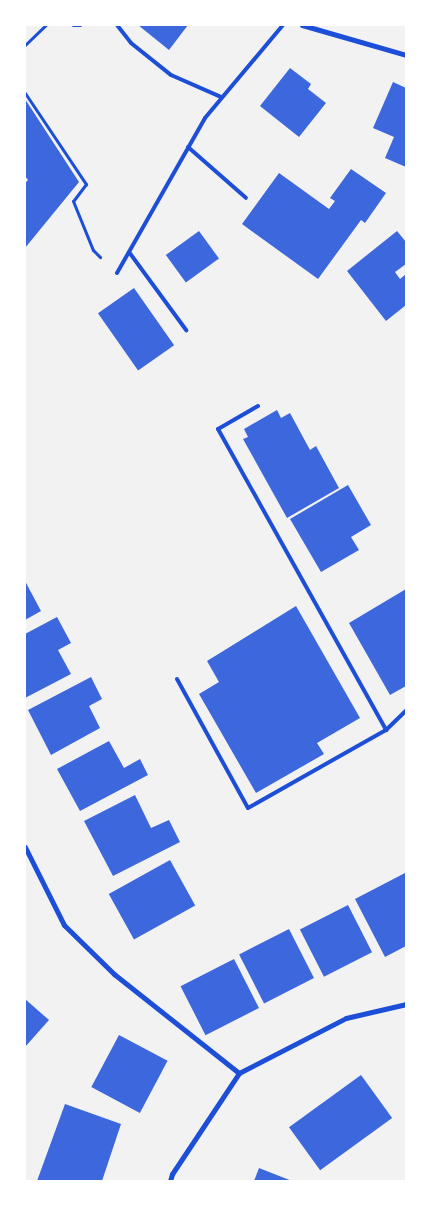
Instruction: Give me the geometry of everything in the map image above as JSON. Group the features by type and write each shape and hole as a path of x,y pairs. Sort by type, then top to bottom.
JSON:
{"street":[{"path":"302,25 406,55"},
{"path":"25,846 64,925 114,974 239,1074"},
{"path":"170,1181 172,1174 239,1074 346,1018 406,1004"}],"lane":[{"path":"117,25 131,44 171,75 221,97"},
{"path":"116,273 204,118 283,25"},
{"path":"188,147 246,198"},
{"path":"129,252 186,330"},
{"path":"258,406 218,429 386,730"},
{"path":"177,680 248,808 386,730 406,711"}],"path":[{"path":"25,45 31,37 46,25"},
{"path":"73,25 80,25"},
{"path":"25,38 31,37"},
{"path":"25,93 86,184 72,201 93,250 116,273"}],"building":[{"path":"138,25 188,25 169,50"},
{"path":"290,68 311,84 308,89 326,103 299,137 260,106"},
{"path":"393,82 406,88 406,167 385,158 394,137 373,128"},
{"path":"25,99 79,182 25,248 25,183 28,180 25,176"},
{"path":"351,169 386,193 365,223 361,220 318,279 242,224 279,173 329,209 335,201 330,198"},
{"path":"199,231 219,259 186,283 166,255"},
{"path":"397,231 406,242 406,264 395,272 400,279 406,274 406,305 386,321 347,271"},
{"path":"134,288 174,345 138,371 98,313"},
{"path":"277,410 281,418 290,413 310,450 316,446 339,488 287,518 243,439 248,437 244,429"},
{"path":"348,485 371,525 351,537 359,550 321,572 290,519"},
{"path":"25,581 41,611 25,620"},
{"path":"406,589 406,686 390,695 349,623"},
{"path":"296,606 360,718 317,743 324,754 256,793 199,694 219,682 207,661"},
{"path":"57,617 71,643 58,650 71,674 25,698 25,634"},
{"path":"91,677 102,699 89,706 100,728 51,755 28,710"},
{"path":"109,741 124,768 140,759 148,775 80,811 57,769"},
{"path":"135,795 151,828 169,820 180,842 113,876 84,821"},
{"path":"170,860 195,905 134,939 109,894"},
{"path":"405,873 406,946 385,957 355,899"},
{"path":"348,905 372,952 324,977 300,930"},
{"path":"289,929 314,978 264,1003 239,954"},
{"path":"234,959 259,1008 206,1035 181,986"},
{"path":"25,999 49,1020 25,1047"},
{"path":"119,1035 168,1061 140,1113 91,1087"},
{"path":"361,1075 392,1118 320,1170 289,1127"},
{"path":"65,1104 121,1124 102,1181 37,1181"},
{"path":"259,1168 292,1181 254,1181"}]}
